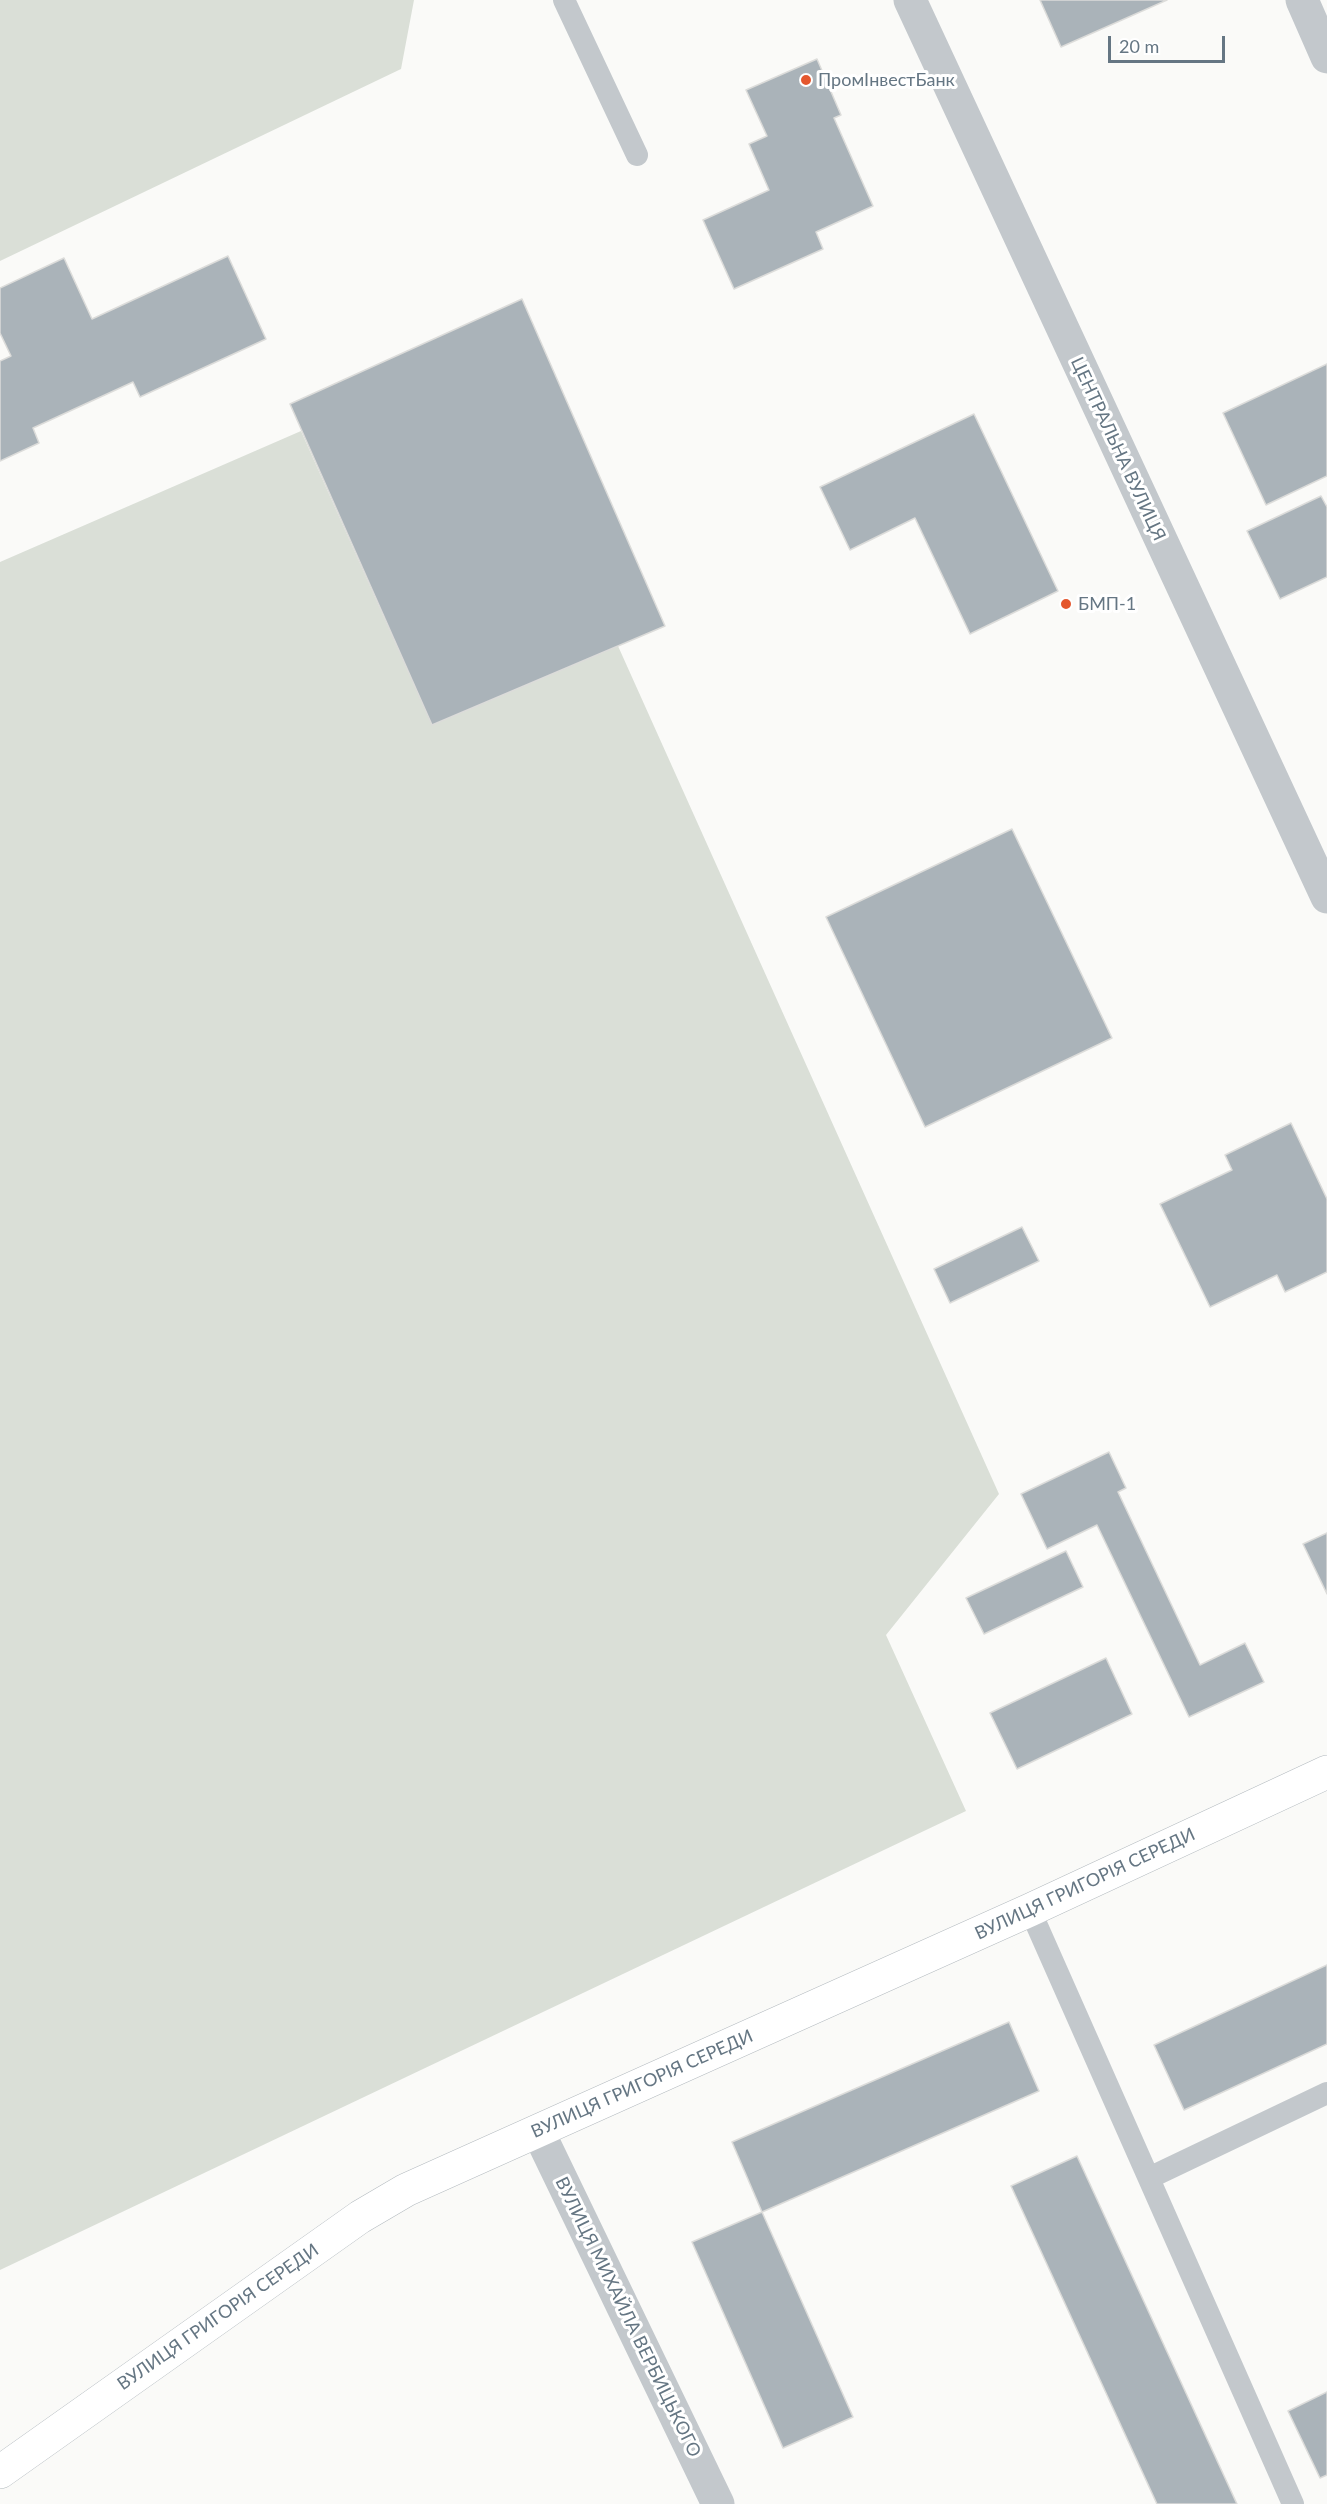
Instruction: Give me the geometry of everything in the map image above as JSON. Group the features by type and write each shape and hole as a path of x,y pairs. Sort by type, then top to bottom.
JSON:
{"street":[{"name":"ЦЕНТРАЛЬНА ВУЛИЦЯ","path":"910,0 1327,897"},
{"path":"1302,0 1327,57"},
{"name":"ВУЛИЦЯ ГРИГОРІЯ СЕРЕДИ","path":"0,2472 360,2217 406,2190 1030,1910 1327,1772"},
{"name":"ВУЛИЦЯ МИХАЙЛА ВЕРБИЦЬКОГО","path":"538,2131 718,2504"}],"lane":[{"path":"564,0 637,155"},
{"path":"1030,1910 1293,2504"},
{"path":"1149,2178 1327,2093"}],"shaded area":[{"path":"0,0 414,0 401,69 0,261"},
{"path":"301,431 432,725 618,646 999,1494 886,1635 966,1811 0,2270 0,562"}],"building":[{"path":"1040,0 1167,0 1061,47"},
{"path":"817,59 841,115 834,118 873,206 816,232 823,249 734,289 703,220 769,190 749,144 767,136 746,90"},
{"path":"228,256 266,339 140,397 133,382 33,428 39,443 0,461 0,361 11,356 0,333 0,288 64,258 92,319"},
{"path":"522,299 665,626 432,725 290,404"},
{"path":"1327,364 1327,476 1266,505 1223,413"},
{"path":"974,414 1058,591 970,634 915,518 850,550 820,487"},
{"path":"1321,496 1327,507 1327,577 1280,599 1247,531"},
{"path":"1012,829 1112,1038 925,1127 826,917"},
{"path":"1291,1123 1327,1199 1327,1272 1285,1292 1277,1275 1210,1307 1160,1204 1232,1170 1225,1155"},
{"path":"1022,1227 1039,1261 950,1303 934,1269"},
{"path":"1109,1452 1126,1488 1118,1492 1200,1665 1245,1643 1264,1682 1189,1717 1097,1525 1047,1549 1021,1494"},
{"path":"1327,1533 1327,1594 1303,1544"},
{"path":"1066,1551 1083,1587 984,1634 966,1598"},
{"path":"1106,1658 1132,1714 1017,1769 990,1713"},
{"path":"1327,1965 1327,2044 1184,2110 1154,2045"},
{"path":"1009,2022 1039,2091 762,2212 732,2142"},
{"path":"1077,2156 1237,2504 1157,2504 1011,2186"},
{"path":"762,2212 853,2417 783,2448 692,2242"},
{"path":"1327,2392 1327,2475 1320,2478 1288,2411"}],"place":[{"name":"ПромIнвестБанк","path":"806,80"},
{"name":"БМП-1","path":"1066,604"}]}
